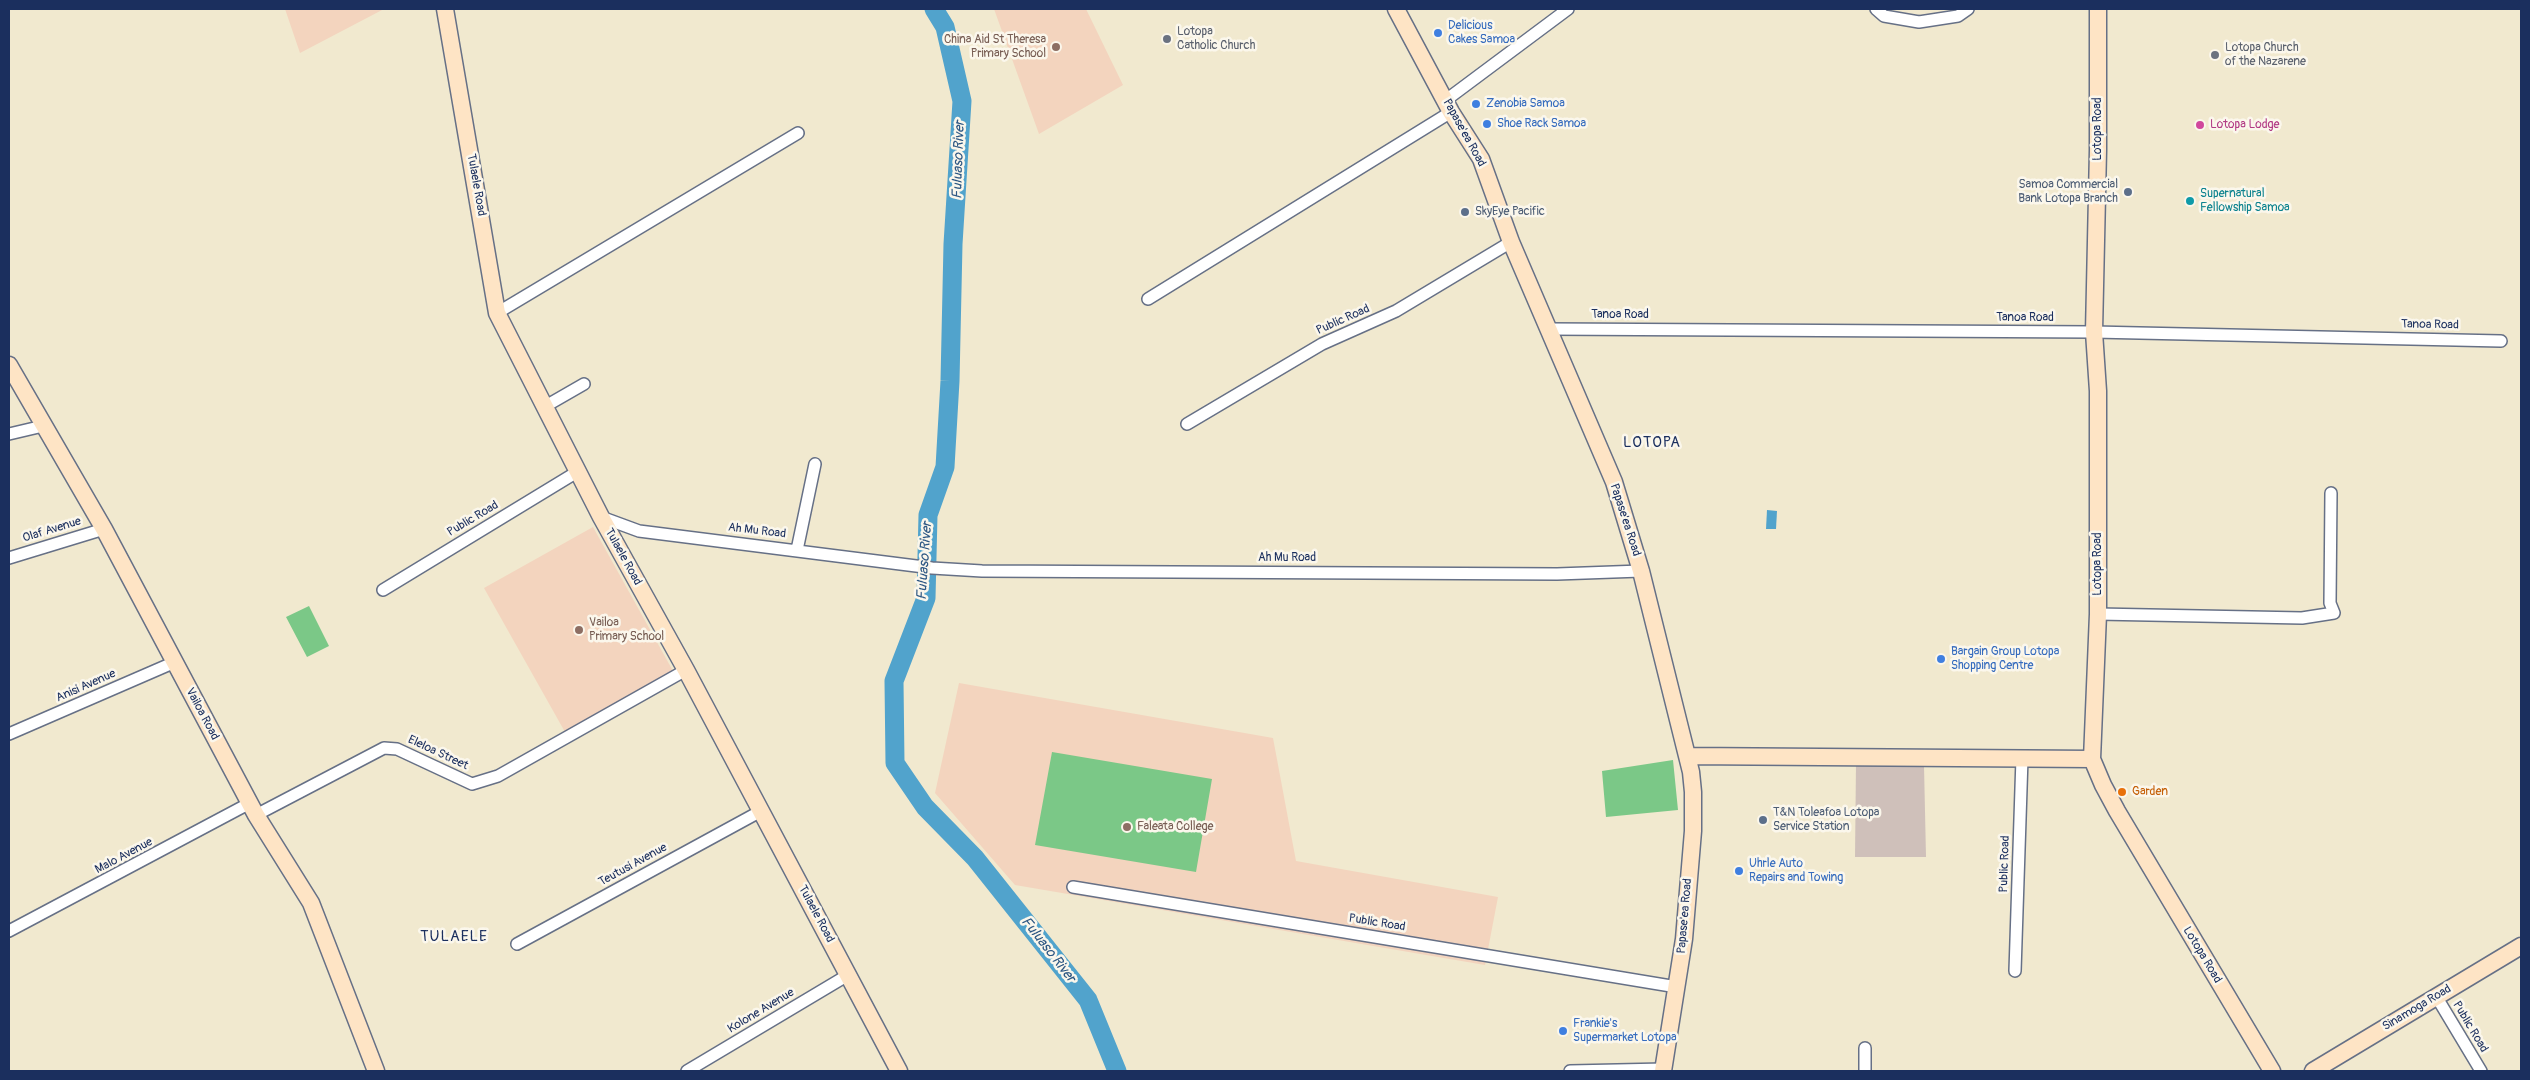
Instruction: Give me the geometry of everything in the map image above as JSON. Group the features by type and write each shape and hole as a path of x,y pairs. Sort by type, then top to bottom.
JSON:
{"street":[{"name":"Tulaele Road","path":"445,9 497,313 601,517 686,670 899,1071"},
{"name":"Papase'ea Road","path":"1396,9 1481,160 1511,242 1614,482 1641,571 1692,782 1693,831 1677,987 1663,1070"},
{"path":"1148,299 1449,106 1568,9"},
{"path":"1876,9 1884,16 1918,22 1958,16 1968,9"},
{"name":"Lotopa Road","path":"2098,9 2098,150 2094,332 2098,391 2098,614 2092,759 2117,811 2272,1071"},
{"path":"497,313 798,133"},
{"name":"Public Road","path":"1186,424 1322,344 1396,311 1511,242"},
{"name":"Tanoa Road","path":"1549,329 2094,332 2501,341"},
{"name":"Vailoa Road","path":"9,365 104,529 253,809 311,903 376,1071"},
{"path":"544,407 584,384"},
{"path":"9,434 43,426"},
{"path":"797,550 815,464"},
{"name":"Public Road","path":"383,590 578,472"},
{"path":"2098,614 2302,618 2334,613 2330,603 2331,493"},
{"name":"Ah Mu Road","path":"601,517 639,531 913,564 932,568 982,571 1557,574 1641,571"},
{"name":"Olaf Avenue","path":"9,558 104,529"},
{"name":"Anisi Avenue","path":"9,734 174,662"},
{"name":"Eleloa Street","path":"253,809 384,748 397,749 472,784 498,776 686,670"},
{"path":"1687,756 2092,759"},
{"name":"Public Road","path":"2015,971 2022,758"},
{"name":"Malo Avenue","path":"9,931 253,809"},
{"name":"Teutusi Avenue","path":"518,944 761,810"},
{"name":"Public Road","path":"1073,887 1677,987"},
{"name":"Sinamoga Road","path":"2313,1071 2521,946"},
{"name":"Kolone Avenue","path":"687,1071 848,975"},
{"name":"Public Road","path":"2436,996 2481,1071"},
{"path":"1865,1048 1865,1071"},
{"path":"1570,1071 1663,1070"}],"shaded area":[{"path":"285,9 384,9 300,53"},
{"name":"China Aid St Theresa Primary School","path":"994,9 1086,9 1123,85 1039,134"},
{"name":"Vailoa Primary School","path":"593,527 673,671 565,732 484,588"},
{"name":"Faleata College","path":"959,683 1273,738 1296,861 1498,897 1485,965 1015,885 935,793"},
{"path":"1856,764 1924,766 1926,857 1855,857"}],"green space":[{"path":"309,606 329,646 307,657 286,617"},
{"path":"1052,752 1212,779 1196,872 1035,845"},
{"path":"1673,760 1678,810 1606,817 1602,771"}],"water":[{"path":"1767,510 1777,511 1776,529 1766,529"}],"waterway":[{"name":"Fuluaso River","path":"934,9 945,27 962,101 953,244 950,381 945,467 928,515 926,598 894,681 895,763 925,807 975,858 1088,1000 1117,1071"}],"place":[{"name":"Delicious Cakes Samoa","path":"1438,33"},
{"name":"Lotopa Catholic Church","path":"1167,39"},
{"name":"China Aid St Theresa Primary School","path":"1056,47"},
{"name":"Lotopa Church of the Nazarene","path":"2215,55"},
{"name":"Zenobia Samoa","path":"1476,104"},
{"name":"Shoe Rack Samoa","path":"1487,124"},
{"name":"Lotopa Lodge","path":"2200,125"},
{"name":"Samoa Commercial Bank Lotopa Branch","path":"2128,192"},
{"name":"Supernatural Fellowship Samoa","path":"2190,201"},
{"name":"SkyEye Pacific","path":"1465,212"},
{"name":"Vailoa Primary School","path":"579,630"},
{"name":"Bargain Group Lotopa Shopping Centre","path":"1941,659"},
{"name":"Garden","path":"2122,792"},
{"name":"T&N Toleafoa Lotopa Service Station","path":"1763,820"},
{"name":"Faleata College","path":"1127,827"},
{"name":"Uhrle Auto Repairs and Towing","path":"1739,871"},
{"name":"Frankie's Supermarket Lotopa","path":"1563,1031"}],"district":[{"name":"LOTOPA","path":"1652,443"},
{"name":"TULAELE","path":"454,937"}]}
